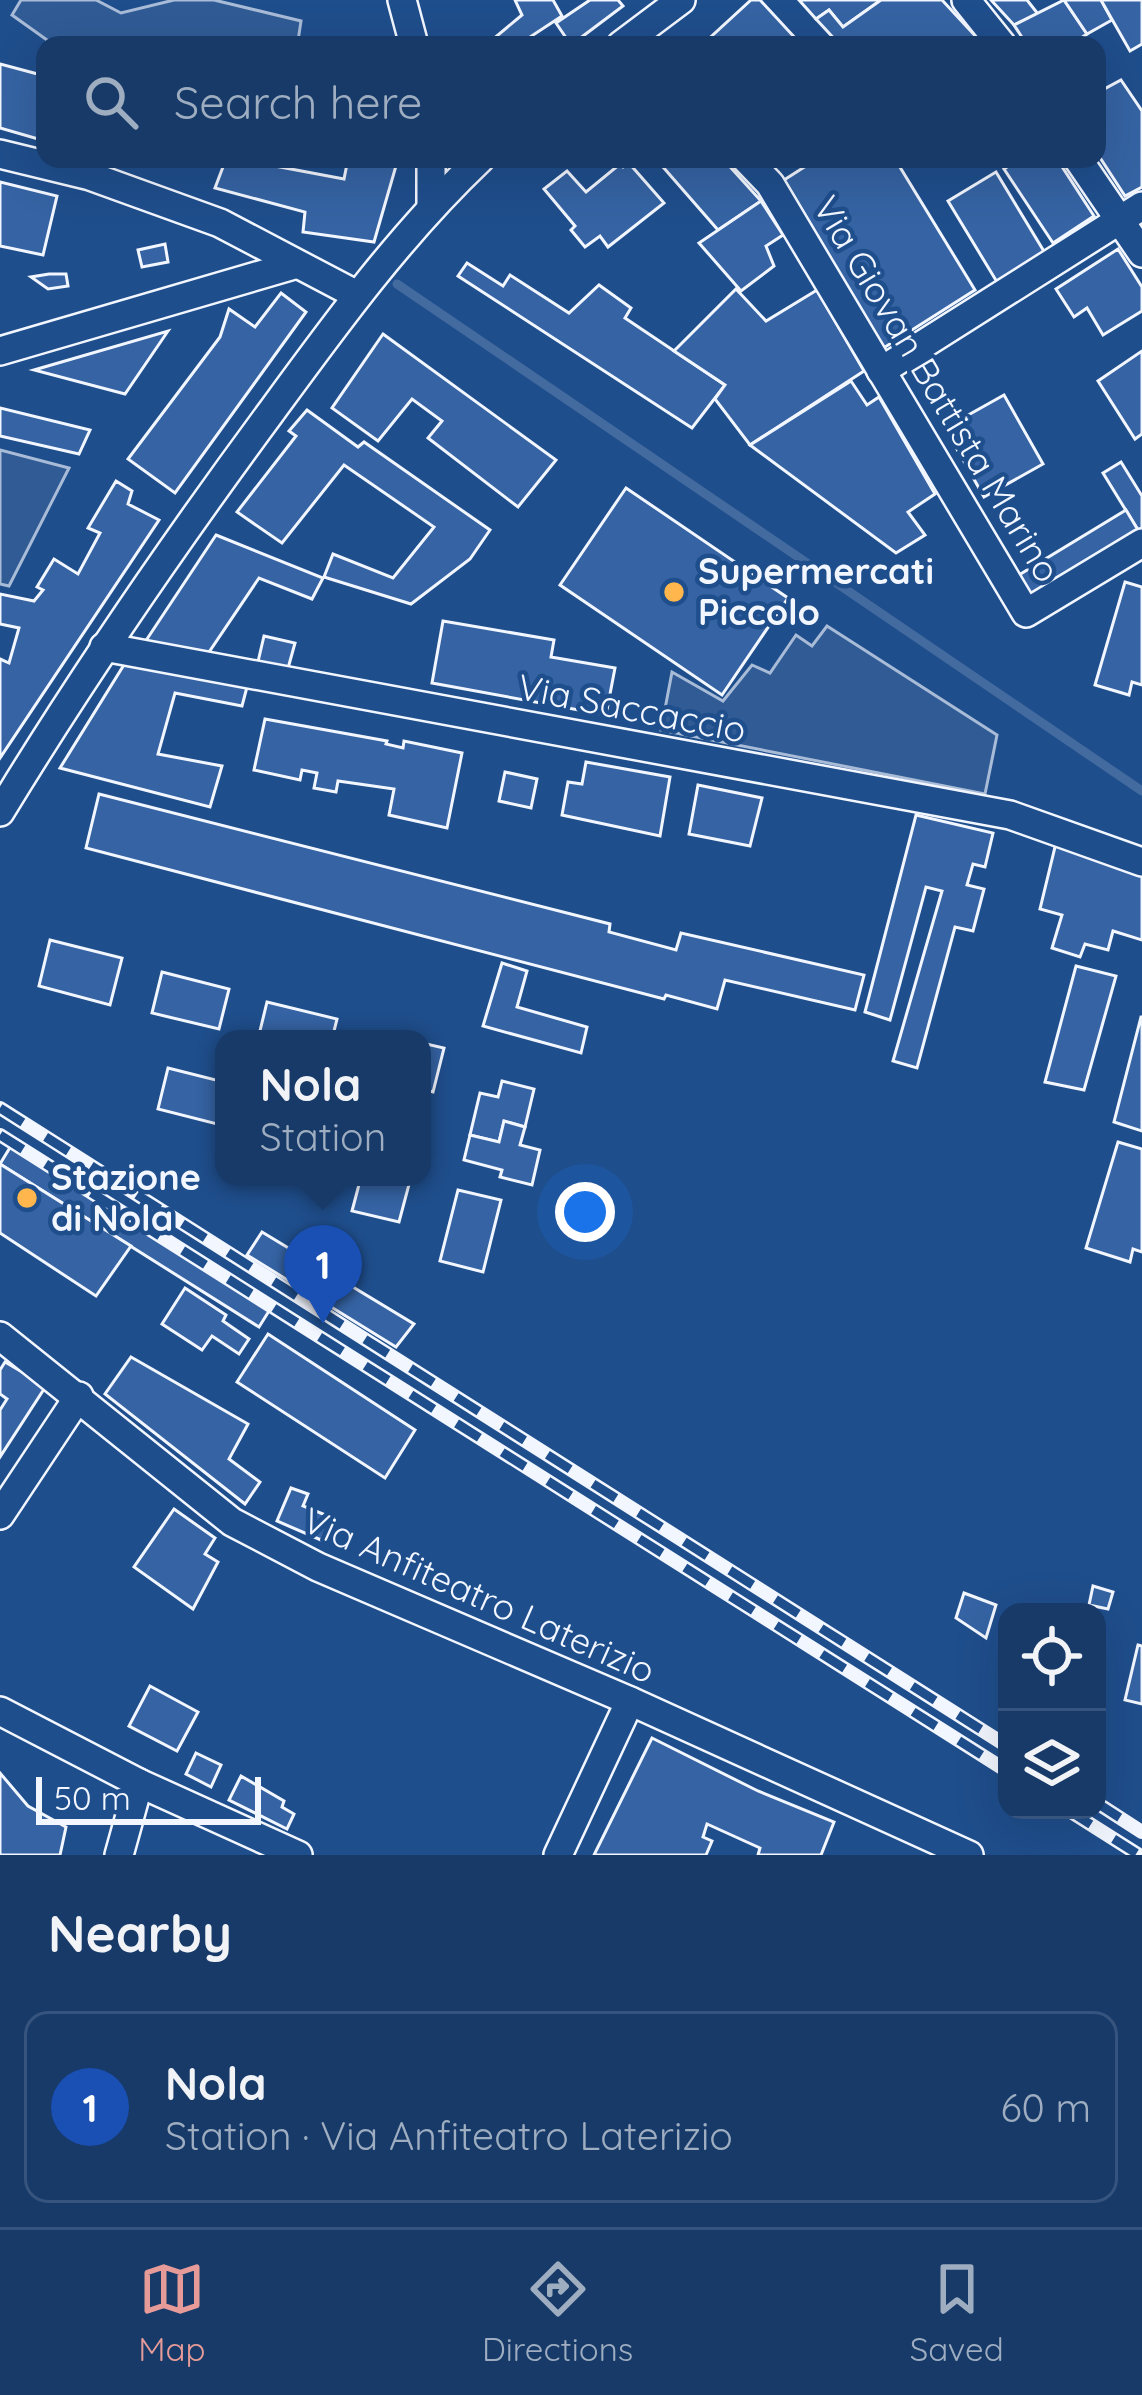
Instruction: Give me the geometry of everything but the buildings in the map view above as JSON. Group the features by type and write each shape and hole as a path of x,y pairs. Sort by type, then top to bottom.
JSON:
{"street":[{"path":"402,0 412,36"},
{"path":"637,36 680,0"},
{"path":"965,0 995,36"},
{"path":"0,154 36,163"},
{"path":"57,168 220,223 357,295"},
{"path":"430,168 430,206"},
{"path":"0,812 104,647 357,295 430,206 470,168"},
{"name":"Via Giovan Battista Marino","path":"755,168 770,184 1026,613 1142,543"},
{"path":"1087,168 1130,213 1142,253"},
{"path":"881,371 1130,213"},
{"path":"0,351 294,265"},
{"name":"Via Saccaccio","path":"104,647 1010,815 1142,862"},
{"name":"Via Anfiteatro Laterizio","path":"0,1336 232,1522 318,1568 630,1701 969,1855"},
{"path":"0,1515 79,1396"},
{"path":"558,1855 630,1701"},
{"path":"0,1711 139,1783 298,1855"},
{"path":"119,1855 139,1783"}],"shaded area":[{"path":"21,0 96,0 121,13 174,0 214,0 301,21 299,36 41,36 12,15"},
{"path":"0,450 69,468 9,586 0,584"},
{"path":"827,626 997,735 985,794 661,730 672,672 723,701 752,665 770,673 796,635 812,646"}],"waterway":[{"path":"397,284 1142,791"}],"railway":[{"path":"0,1108 998,1740"},
{"path":"0,1135 998,1765"},
{"path":"1106,1809 1142,1832"},
{"path":"1082,1819 1139,1855"}],"place":[{"name":"Supermercati Piccolo","path":"674,592"},
{"name":"Stazione di Nola","path":"27,1198"},
{"name":"Nola","path":"323,1324"}]}
